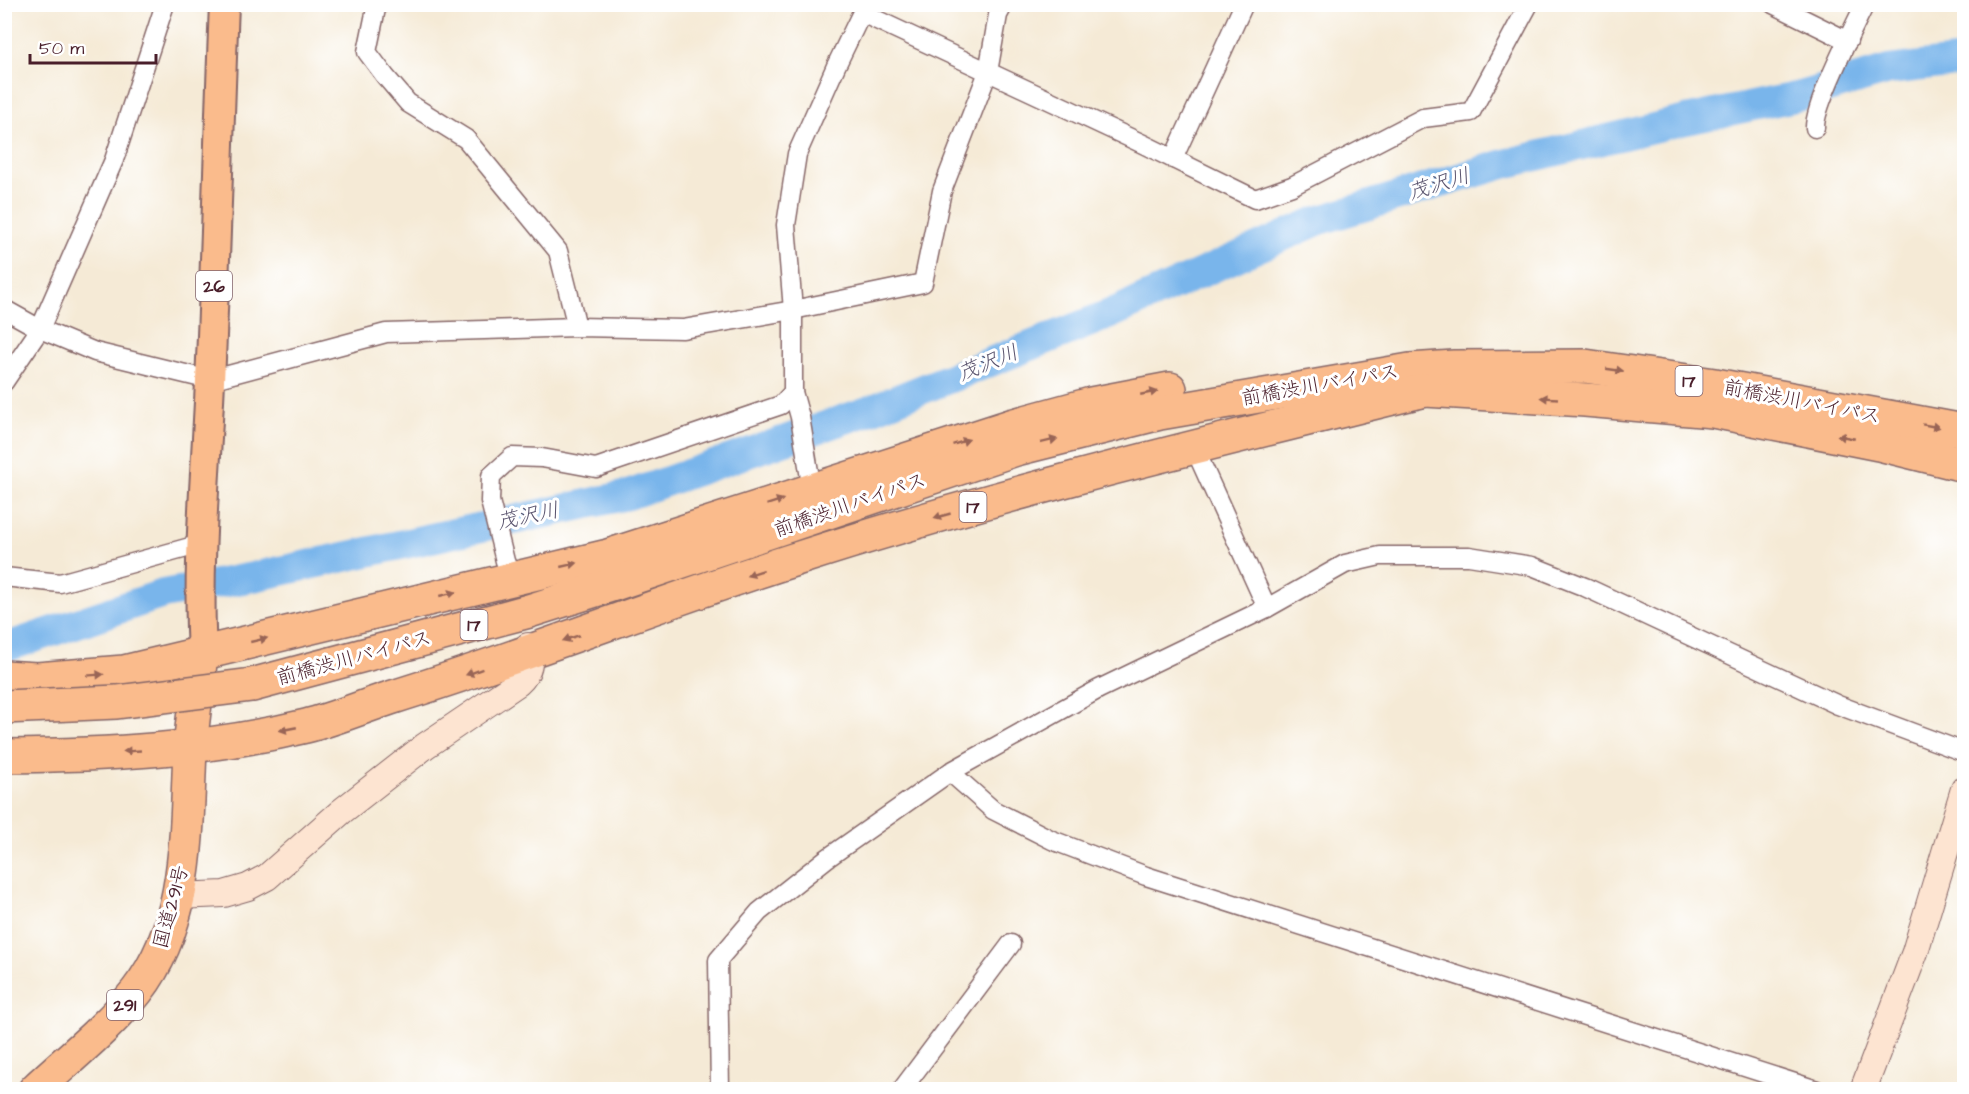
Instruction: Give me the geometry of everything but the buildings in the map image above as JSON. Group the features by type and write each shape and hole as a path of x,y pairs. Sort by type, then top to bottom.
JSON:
{"highway":[{"name":"前橋渋川バイパス","path":"4,707 117,702 252,685 528,610 694,557 1030,470 1417,380 1454,367 1585,366 1715,385 1965,431"},
{"name":"17","path":"4,677 37,679 124,672 608,556 1014,425 1091,404 1166,390 1292,374 1417,380"},
{"name":"前橋渋川バイパス","path":"1417,380 1585,400 1713,411 1880,444 1965,465"},
{"name":"17","path":"4,756 190,746 308,725 455,679 529,649 796,559 988,502 1194,447 1417,380"},
{"name":"国道291号","path":"35,1089 92,1037 137,991 155,963 168,936 178,896 186,846 190,746 202,653"}],"main road":[{"name":"26","path":"202,653 199,610 200,556 210,380 224,4"}],"street":[{"path":"4,382 40,328 114,160 165,4"},
{"path":"377,4 367,52 408,103 466,139 558,251 577,327"},
{"path":"4,309 95,352 210,380 386,333 577,327 683,329 923,284 942,190 988,72 998,15 1004,4"},
{"path":"1173,159 1244,4"},
{"path":"812,490 800,417 793,392 793,310 786,225 797,154 864,9 988,72 1255,199 1292,186 1423,118 1471,112 1529,4"},
{"path":"1773,4 1848,40"},
{"path":"1815,124 1831,80 1865,4"},
{"path":"511,579 490,501 491,476 512,457 542,458 596,468 781,405 793,392"},
{"path":"1194,447 1267,608"},
{"path":"4,577 60,583 200,556"},
{"path":"720,1089 718,960 759,912 826,859 950,772 1100,689 1267,608 1345,564 1380,556 1469,556 1532,566 1585,587 1838,705 1965,752"},
{"path":"178,896 224,894 248,887 267,877 342,811 416,753 518,683 527,672 530,661 529,649"},
{"path":"950,772 993,810 1052,840 1146,876 1817,1089"},
{"path":"1863,1089 1915,952 1965,789"},
{"path":"903,1088 1011,944"}],"waterway":[{"name":"茂沢川","path":"4,648 163,594 253,577 628,495 868,411 1110,314 1317,221 1504,164 1686,120 1800,96 1889,70 1964,61"}],"tunnel":[{"path":"516,597 528,646"}]}
